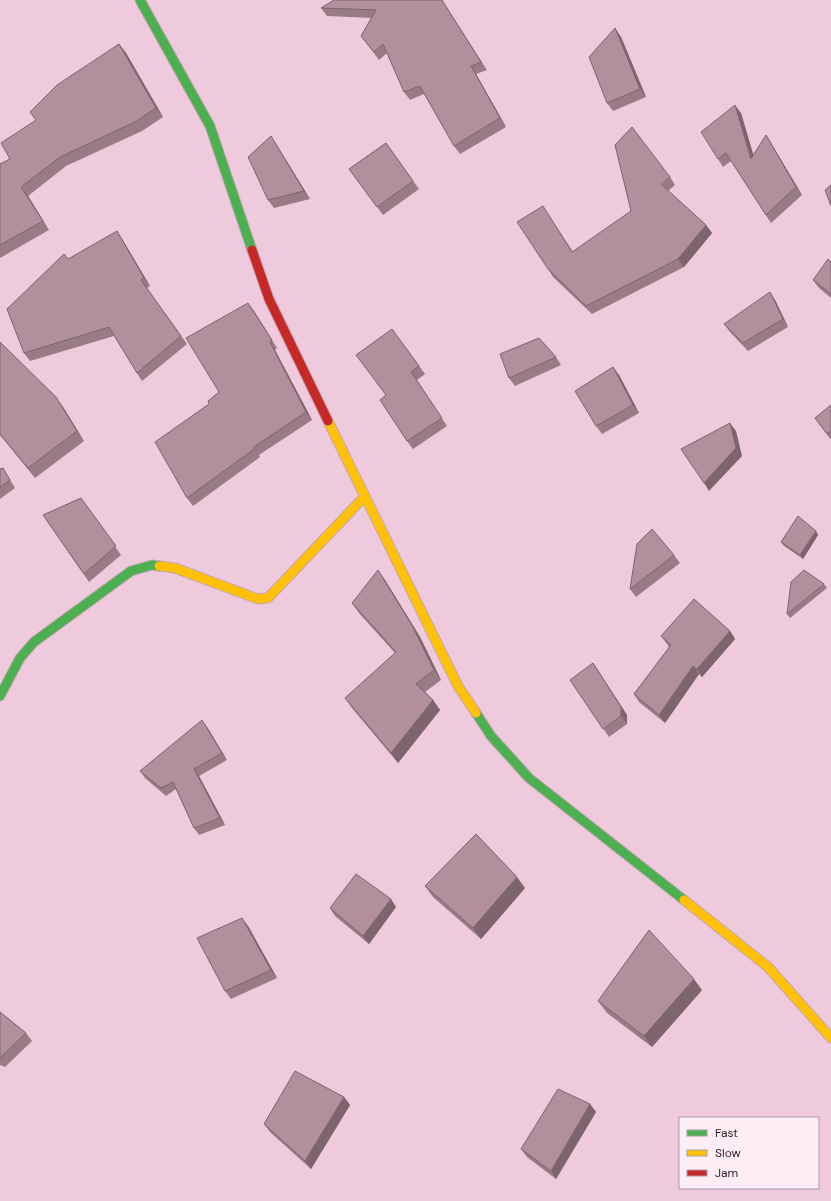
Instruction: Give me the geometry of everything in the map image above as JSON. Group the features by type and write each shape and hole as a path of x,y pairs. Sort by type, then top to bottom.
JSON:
{"street":[{"path":"140,0 210,126 269,299 458,686 491,736 529,778 768,967 831,1038"},
{"path":"0,696 20,658 34,642 131,571 152,565 175,568 258,600 268,598 365,496"}],"building":[{"path":"334,0 442,0 481,62 471,66 500,118 454,146 420,86 404,92 383,44 374,52 361,36 376,10 321,8"},
{"path":"615,28 640,89 607,103 589,57"},
{"path":"119,44 156,108 135,122 60,157 21,187 43,221 0,245 0,164 10,159 1,143 36,120 30,112 57,85"},
{"path":"735,105 751,159 766,135 796,187 766,215 726,153 718,159 701,132"},
{"path":"632,127 670,177 661,184 706,225 678,259 586,306 548,269 517,222 543,206 572,252 631,211 615,145"},
{"path":"271,136 304,191 268,200 248,157"},
{"path":"386,143 413,181 377,207 349,169"},
{"path":"831,185 831,206 825,190"},
{"path":"117,231 144,278 141,280 181,336 137,373 109,327 24,353 7,309 64,254 68,259"},
{"path":"828,259 831,262 831,294 813,280"},
{"path":"770,292 783,319 743,343 724,324"},
{"path":"248,303 272,340 270,342 306,412 254,447 254,449 187,498 155,442 209,404 208,401 219,392 186,338"},
{"path":"392,329 419,366 411,372 442,418 407,441 380,400 386,395 356,355"},
{"path":"539,338 556,357 509,378 500,354"},
{"path":"0,342 56,397 77,431 28,468 0,434"},
{"path":"613,367 633,405 596,426 575,391"},
{"path":"831,405 831,431 827,434 815,418"},
{"path":"730,423 736,448 704,483 681,449"},
{"path":"3,468 10,480 0,487 0,469"},
{"path":"81,498 116,546 84,574 43,515"},
{"path":"798,516 816,531 800,555 781,542"},
{"path":"652,529 674,555 630,589 637,544"},
{"path":"378,570 413,627 434,670 416,684 433,700 391,753 345,698 396,652 352,603"},
{"path":"804,570 824,584 787,614 791,582"},
{"path":"694,599 730,631 697,669 693,666 659,715 634,694 671,645 661,636"},
{"path":"593,663 621,707 621,716 603,729 570,680"},
{"path":"202,720 222,753 194,769 220,818 194,828 173,782 161,788 140,771"},
{"path":"476,834 517,877 473,928 425,886"},
{"path":"356,874 391,899 363,936 330,908"},
{"path":"242,918 271,970 225,991 197,938"},
{"path":"649,930 694,979 644,1036 598,1001"},
{"path":"0,1012 26,1033 0,1058"},
{"path":"295,1071 344,1097 305,1161 264,1124"},
{"path":"558,1089 590,1104 551,1171 521,1149"}],"traffic: fast":[{"path":"140,0 210,126 252,250"},
{"path":"0,696 20,658 34,642 131,571 152,565 159,566"},
{"path":"476,713 491,736 529,778 684,900"}],"traffic: slow":[{"path":"328,421 458,686 476,713"},
{"path":"159,566 175,568 258,599 268,598 365,496"},
{"path":"684,900 768,967 831,1038"}],"traffic: jam":[{"path":"252,250 269,299 328,421"}]}
